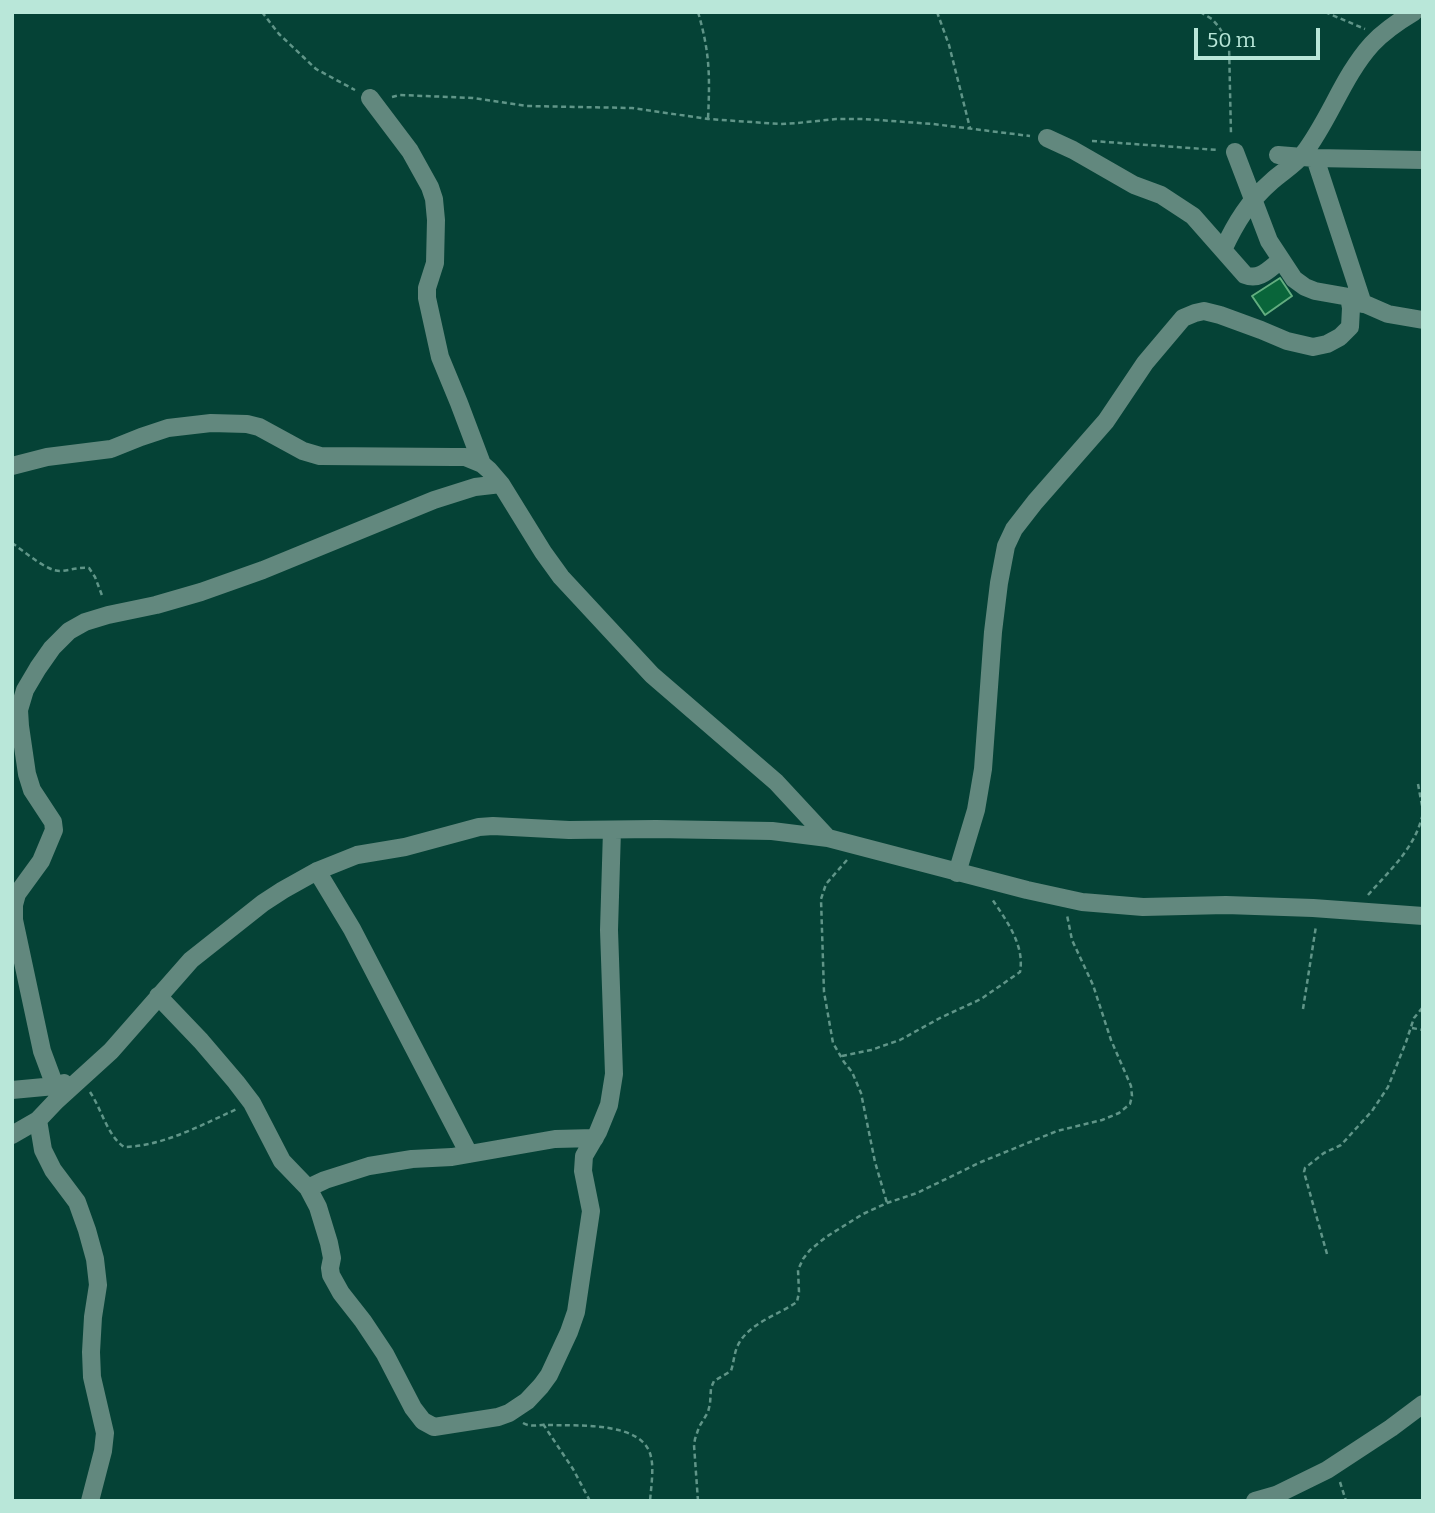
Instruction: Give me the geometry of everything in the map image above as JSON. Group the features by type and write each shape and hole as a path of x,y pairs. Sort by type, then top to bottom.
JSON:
{"street":[{"path":"1223,250 1234,225 1253,199 1275,178 1309,157 1355,66 1371,45 1414,12"},
{"path":"372,101 410,151 434,199 435,263 427,298 440,357 482,464"},
{"path":"1047,138 1134,185 1161,195 1193,216 1245,275 1253,278 1262,275 1281,260"},
{"path":"1235,152 1269,241 1294,279 1315,291 1356,301 1388,314 1423,320"},
{"path":"1278,155 1423,160"},
{"path":"1309,157 1356,301"},
{"path":"964,874 983,769 998,596 1006,546 1014,529 1106,421 1145,363 1183,318 1204,311 1241,322 1287,341 1313,347 1340,337 1350,327 1351,308 1356,301"},
{"path":"12,466 47,457 111,449 168,428 211,424 247,424 259,427 312,454 465,457 482,464 501,484 561,577 652,675 776,782 828,838"},
{"path":"55,1086 42,1051 14,920 17,894 41,861 54,830 53,822 32,790 27,774 19,710 25,690 52,648 69,631 85,622 201,592 263,570 434,500 475,487 501,484"},
{"path":"12,1135 38,1120 111,1051 191,960 263,903 317,871 358,855 405,847 479,827 772,831 828,838 1082,902 1143,907 1196,905 1319,908 1423,916"},
{"path":"158,996 201,1041 252,1103 282,1161 308,1188 318,1207 330,1243 331,1275 386,1354 413,1408 423,1421 434,1427 509,1413 541,1387 555,1362 576,1312 591,1211 583,1171 584,1156 609,1105 614,1074 608,930 612,830"},
{"path":"317,871 352,929 469,1154"},
{"path":"12,1090 55,1086 84,1076"},
{"path":"38,1120 46,1158 77,1202 95,1259 98,1285 93,1317 92,1377 105,1433 90,1501"},
{"path":"308,1188 369,1166 412,1158 452,1157 555,1139 595,1138"},
{"path":"1255,1501 1277,1498 1335,1465 1423,1404"}],"path":[{"path":"262,12 279,34 316,69 372,101 400,95 472,98 527,106 632,108 708,119 788,124 851,118 970,128 1047,138"},
{"path":"698,12 705,36 710,76 708,119"},
{"path":"937,12 949,45 970,128"},
{"path":"1086,141 1235,152 1231,141 1229,44 1212,19 1200,12"},
{"path":"1325,12 1381,35"},
{"path":"12,543 53,570 89,568 99,586 108,615"},
{"path":"1355,911 1405,853 1415,835 1423,812 1418,785"},
{"path":"869,849 850,858 825,884 821,899 824,992 831,1034 840,1056 858,1082 875,1162 887,1203"},
{"path":"840,1056 871,1050 900,1040 981,999 1020,972 1022,962 1014,936 986,890 964,874"},
{"path":"698,1501 694,1445 708,1412 714,1381 731,1371 741,1339 752,1329 797,1302 798,1270 810,1250 844,1225 887,1203 917,1193 981,1162 1057,1131 1111,1117 1130,1104 1131,1086 1111,1040 1093,985 1072,940 1065,898"},
{"path":"1303,1009 1319,908"},
{"path":"1327,1254 1305,1168 1324,1153 1340,1145 1373,1111 1388,1087 1414,1018 1423,1007"},
{"path":"1412,1028 1423,1030"},
{"path":"84,1076 112,1135 124,1147 169,1138 252,1103"},
{"path":"509,1413 531,1427 543,1424 611,1429 633,1434 648,1448 651,1457 650,1501"},
{"path":"543,1424 573,1469 590,1501"}],"building":[{"path":"1280,278 1292,296 1265,315 1252,296"}]}
